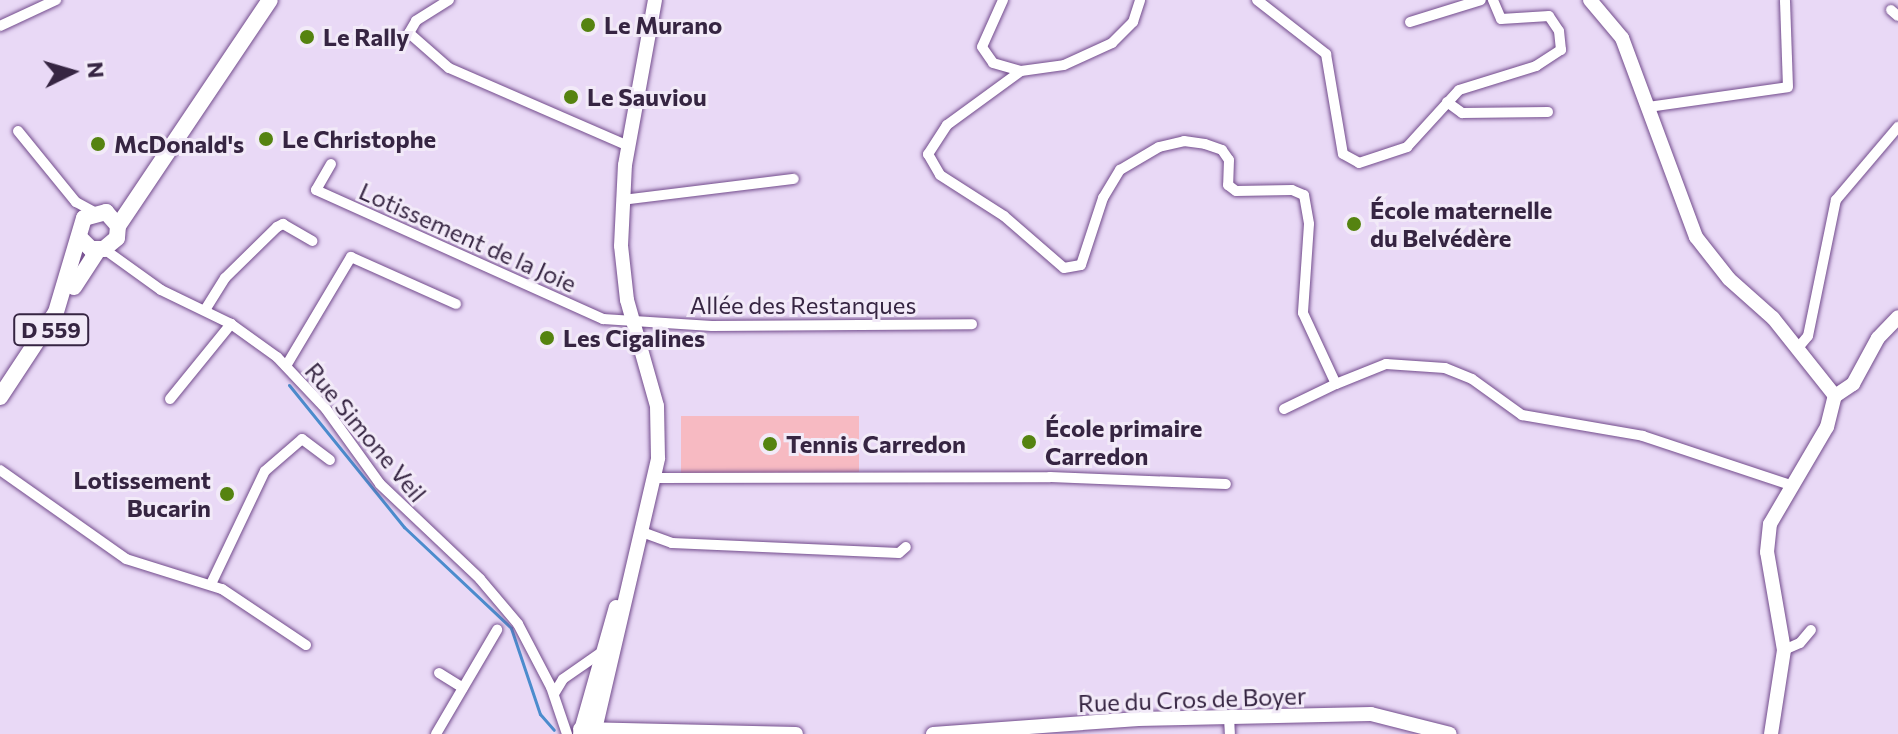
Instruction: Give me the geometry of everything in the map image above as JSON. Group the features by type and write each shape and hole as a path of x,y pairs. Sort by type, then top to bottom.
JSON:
{"main road":[{"name":"D 559","path":"118,226 206,90 270,0"},
{"name":"D 559","path":"0,397 56,312 90,221 206,90"},
{"path":"90,221 118,226 117,238 101,250 90,221"},
{"name":"D 559","path":"0,408 42,348 101,250"}],"street":[{"path":"0,26 56,0"},
{"path":"449,0 416,21 409,33 449,68 628,146"},
{"path":"583,732 655,478 657,406 622,275 622,200 628,146 655,0"},
{"path":"1003,0 982,47 993,63 1021,71 1064,65 1112,43 1133,22 1140,0"},
{"path":"1257,0 1326,54 1343,154 1350,162 1400,152 1447,102 1473,82 1536,66 1561,50 1559,31 1549,16 1501,19 1493,0"},
{"path":"1410,22 1481,0"},
{"path":"1590,0 1622,38 1696,237 1716,265 1763,308 1835,396"},
{"path":"1648,107 1788,87 1785,0"},
{"path":"1021,71 947,125 928,154 940,175 1004,216 1064,268 1081,265 1109,184 1137,157 1184,141 1222,150 1229,160 1228,185 1236,191 1292,190 1304,195 1309,224 1303,313 1336,384"},
{"path":"1447,102 1462,113 1548,112"},
{"path":"1797,349 1808,336 1838,196 1898,127"},
{"path":"18,131 90,221"},
{"name":"Lotissement de la Joie","path":"331,164 316,190 603,319 634,325"},
{"path":"622,200 794,179"},
{"path":"205,310 225,278 277,227 283,224 312,241"},
{"name":"Rue Simone Veil","path":"101,250 161,290 231,324 286,366 326,409 380,484 471,570 518,624 554,694 583,732"},
{"path":"286,366 351,257 456,304"},
{"path":"1771,734 1784,650 1767,552 1774,513 1827,427 1835,396 1853,384 1878,338 1898,317"},
{"path":"170,399 231,324"},
{"name":"Allée des Restanques","path":"634,325 972,324"},
{"path":"1284,409 1386,364 1445,368 1472,379 1522,415 1643,436 1790,485"},
{"path":"211,584 265,471 302,439 330,460"},
{"path":"0,470 126,559 211,584 306,645"},
{"path":"655,478 1050,477 1226,484"},
{"path":"640,538 661,542 899,553 906,547"},
{"path":"583,732 599,654 626,584"},
{"path":"436,734 497,630"},
{"path":"1784,650 1800,643 1811,630"},
{"path":"554,694 563,679 599,654"},
{"path":"439,673 463,688"},
{"name":"Rue du Cros de Boyer","path":"933,734 1229,717 1371,714 1450,734"},
{"path":"1229,717 1230,734"},
{"path":"583,732 796,734"}],"shaded area":[{"name":"Tennis Carredon","path":"681,416 859,416 859,472 681,474"}],"waterway":[{"path":"289,385 404,527 511,628 540,714 554,730"}],"place":[{"name":"Le Murano","path":"588,25"},
{"name":"Le Rally","path":"307,37"},
{"name":"Le Sauviou","path":"571,97"},
{"name":"Le Christophe","path":"266,139"},
{"name":"McDonald's","path":"98,144"},
{"name":"École maternelle du Belvédère","path":"1354,224"},
{"name":"Les Cigalines","path":"547,338"},
{"name":"École primaire Carredon","path":"1029,442"},
{"name":"Tennis Carredon","path":"770,444"},
{"name":"Lotissement Bucarin","path":"227,494"}]}
